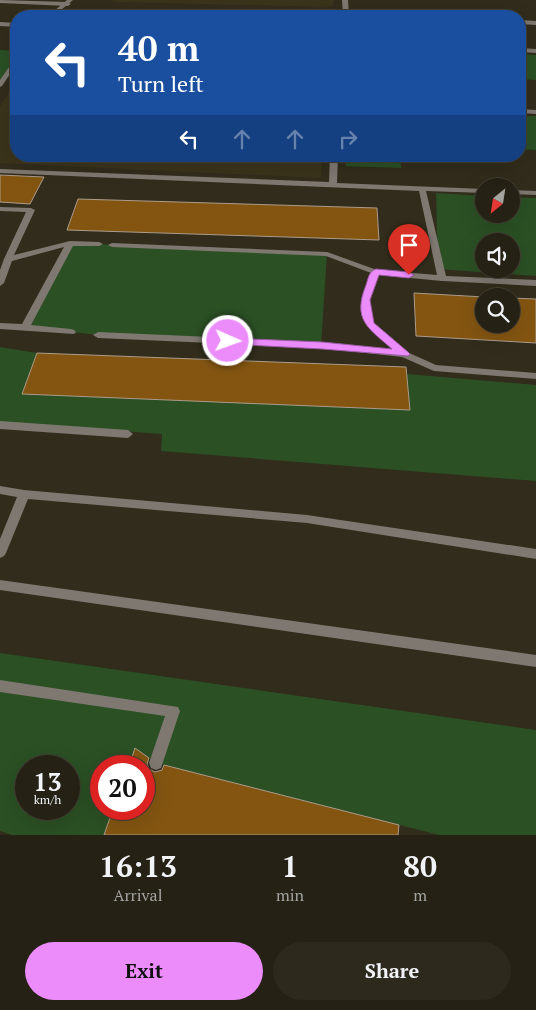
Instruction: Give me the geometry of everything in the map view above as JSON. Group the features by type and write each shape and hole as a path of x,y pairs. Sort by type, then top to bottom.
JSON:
{"street":[{"path":"0,2 69,2"},
{"path":"59,10 69,2"},
{"path":"1,82 10,71"},
{"path":"333,185 334,162"},
{"path":"0,171 475,191"},
{"path":"422,188 442,278"},
{"path":"520,192 536,193"},
{"path":"0,209 31,210 8,259 0,283"},
{"path":"8,259 70,243 99,244"},
{"path":"25,327 70,243"},
{"path":"112,245 328,254 376,272 536,283"},
{"path":"376,272 365,300 370,324 404,354 434,368 536,376"},
{"path":"0,326 71,332"},
{"path":"98,335 322,345 404,354"},
{"path":"0,425 128,434"},
{"path":"0,490 24,494 307,519 536,554"},
{"path":"0,553 24,494"},
{"path":"0,585 536,661"},
{"path":"0,686 172,711 156,763"}],"shaded area":[{"path":"110,0 334,0 332,7 115,2"},
{"path":"10,90 10,162 322,162 321,178 0,163 0,107"}],"green space":[{"path":"0,50 10,51 10,70 3,81 0,81"},
{"path":"526,54 536,55 536,80 526,79"},
{"path":"526,116 536,116 536,150 526,149"},
{"path":"346,162 400,162 401,168 346,166"},
{"path":"436,193 475,195 475,223 520,223 520,197 536,198 536,276 520,275 520,233 475,233 475,272 438,269"},
{"path":"70,243 327,254 321,345 98,335 25,327"},
{"path":"0,347 37,353 22,394 410,409 407,374 536,385 536,481 161,451 162,434 0,422"},
{"path":"0,653 536,730 536,835 439,835 156,763 155,755 145,755 136,749 134,755 90,755 90,820 109,820 104,835 12,835 0,831"}],"building":[{"path":"0,175 44,177 30,204 0,202"},
{"path":"78,199 377,208 379,240 67,230"},
{"path":"414,293 475,296 475,333 520,333 520,298 536,299 536,343 416,336"},
{"path":"37,353 406,367 410,410 22,394"},
{"path":"135,748 145,755 133,755"},
{"path":"164,765 399,825 398,835 104,835 109,820 155,820 155,772 162,770"}],"route":[{"path":"228,341 322,345 404,354 370,324 365,300 376,272 409,275"}]}
